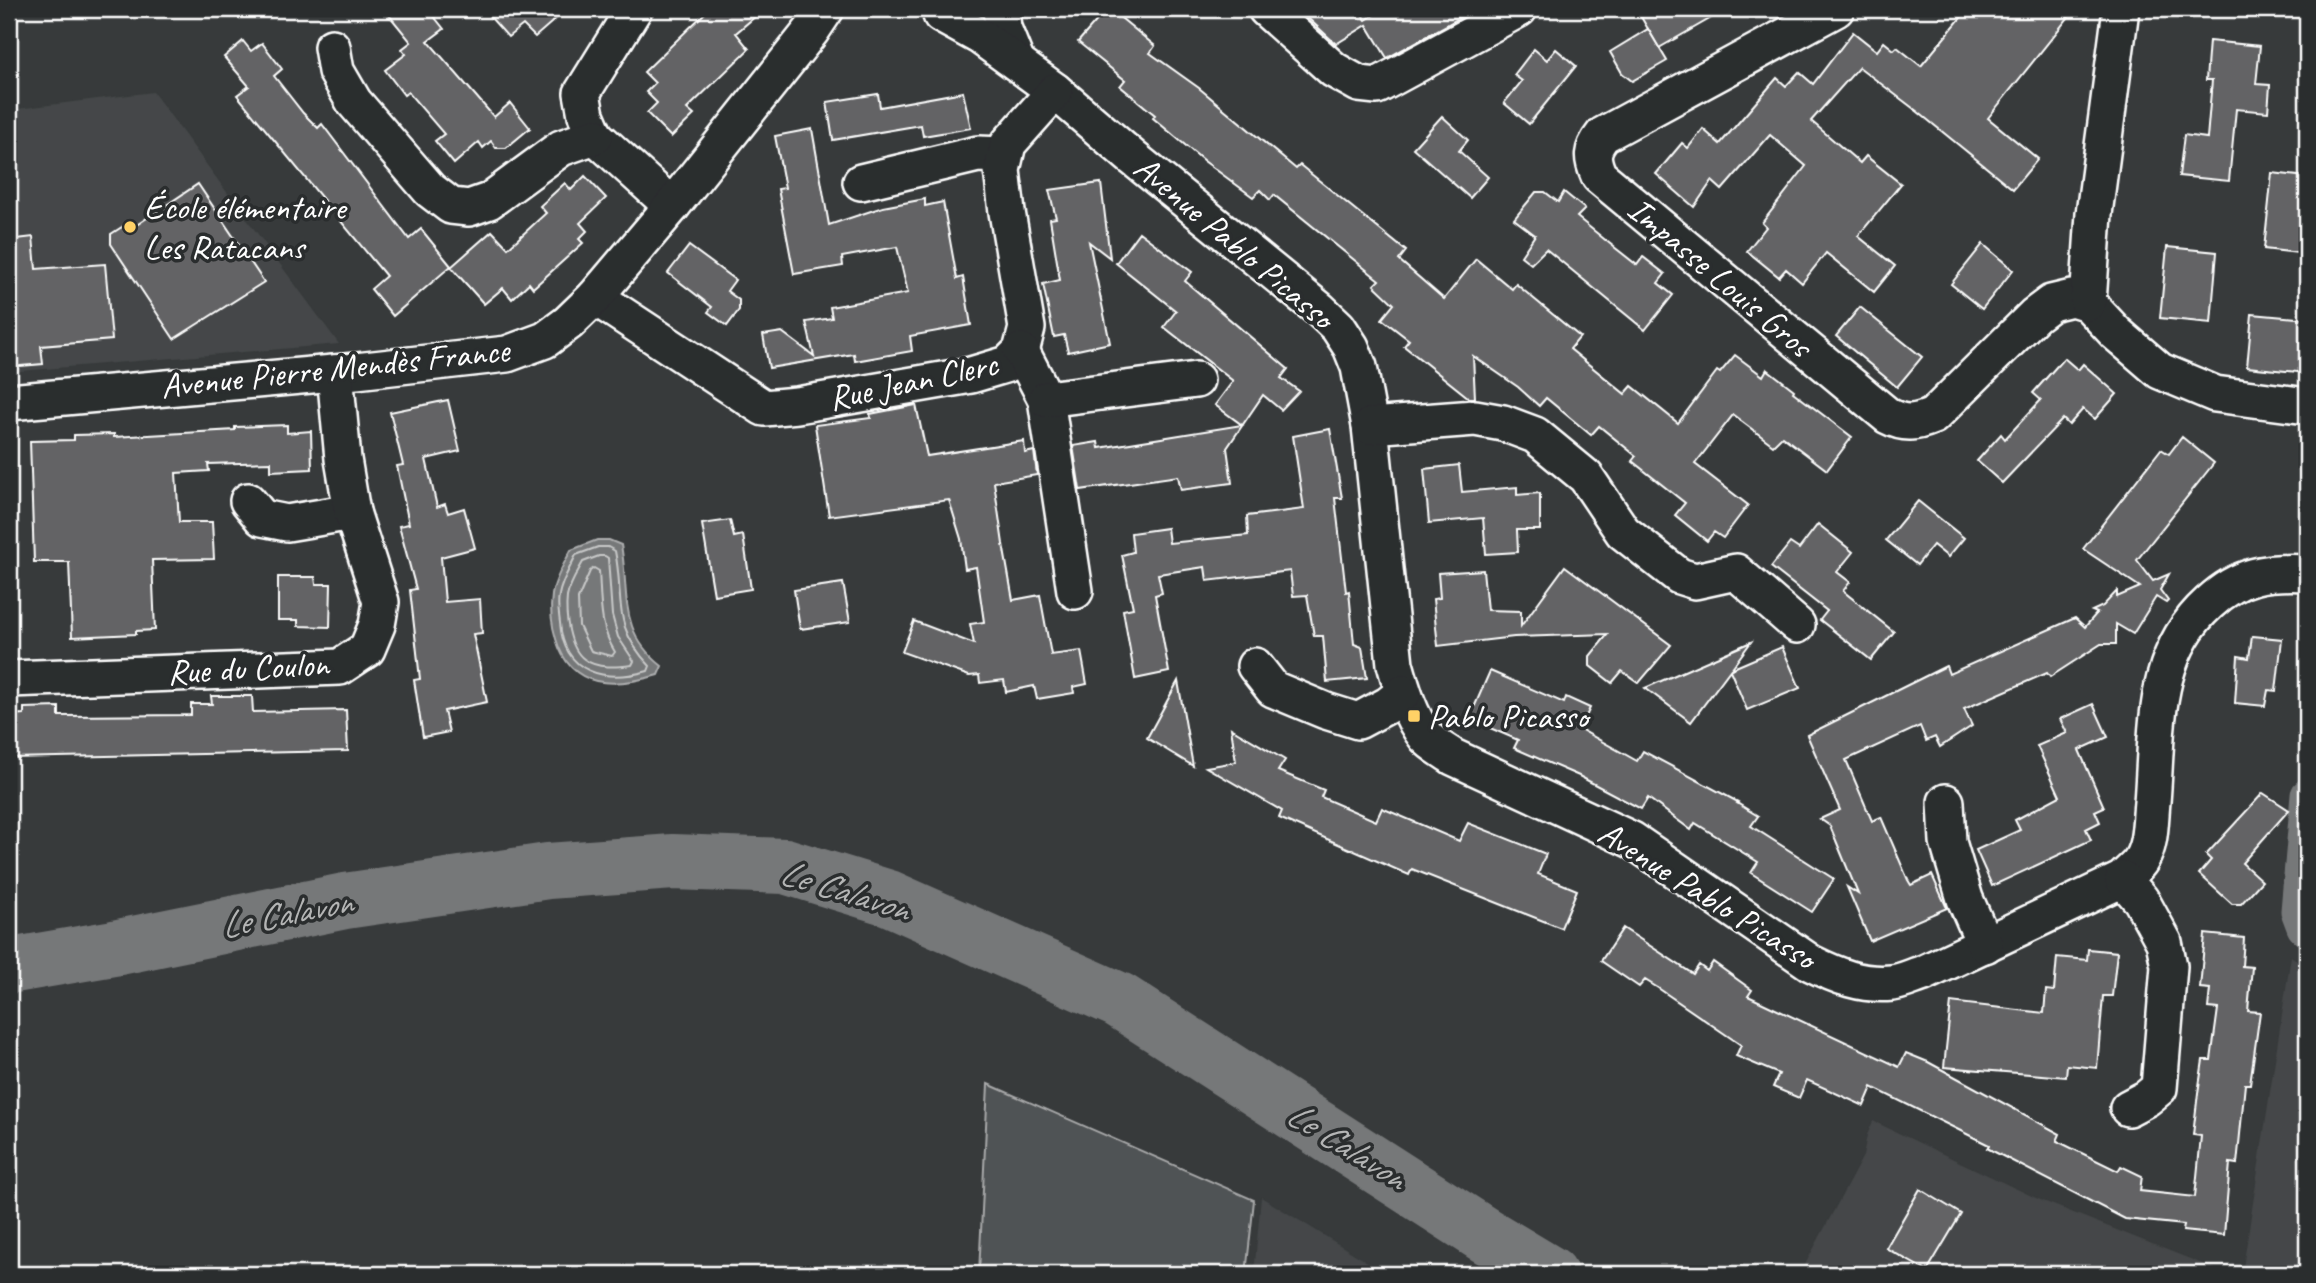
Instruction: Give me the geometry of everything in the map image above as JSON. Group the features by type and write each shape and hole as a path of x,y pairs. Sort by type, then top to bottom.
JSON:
{"street":[{"path":"634,9 582,93 586,115 595,136 672,206"},
{"name":"Avenue Pierre Mendès France","path":"9,402 335,373 506,354 545,340 568,323 595,297 672,206 819,20 845,9"},
{"path":"933,12 957,15 981,9"},
{"path":"1001,9 1003,28 1017,63"},
{"path":"1266,9 1334,69 1359,84 1377,86 1519,9"},
{"name":"Impasse Louis Gros","path":"1836,9 1603,135 1594,147 1591,160 1599,176 1898,422 1915,424 1933,416 2035,315 2051,303 2072,299 2088,303"},
{"path":"2121,9 2094,214 2088,303 2116,333 2161,372 2215,394 2307,406"},
{"name":"Avenue Pablo Picasso","path":"933,12 981,37 1055,91 1338,327 1351,347 1359,367 1370,426 1395,664 1403,693 1427,738 1453,757 1632,840 1811,963 1838,977 1893,983 1924,973 2123,879 2141,860 2149,835 2162,681 2172,651 2194,616 2225,588 2251,577 2276,571 2307,573"},
{"path":"332,47 337,71 354,102 430,190 451,206 468,208 489,201 561,148 595,136"},
{"path":"861,182 978,154 1005,155 1008,144 1055,91"},
{"name":"Rue Jean Clerc","path":"595,297 764,408 797,405 971,375 1009,364 1021,351 1027,328 1007,212 1002,170 1005,155"},
{"path":"1021,351 1046,399 1075,591"},
{"name":"Rue du Coulon","path":"9,679 340,667 367,649 377,625 381,602 352,512 335,373"},
{"path":"1046,399 1196,380"},
{"path":"1370,426 1475,418 1503,423 1535,435 1586,477 1623,532 1679,576 1695,581 1736,572 1797,625"},
{"path":"248,501 262,518 287,523 352,512"},
{"path":"1255,666 1273,689 1358,721 1388,705 1403,693"},
{"path":"1946,802 1948,842 1965,900 1985,945"},
{"path":"2123,879 2141,900 2164,942 2169,966 2159,1088 2128,1108"}],"shaded area":[{"name":"École élémentaire Les Ratacans","path":"153,92 339,344 9,372 9,110"},
{"path":"2291,956 2307,968 2307,1274 2242,1274"},
{"path":"988,1084 1254,1200 1246,1274 979,1274"},
{"path":"1873,1121 2038,1199 2228,1274 1800,1274 1863,1156"},
{"path":"1261,1197 1387,1274 1254,1274"}],"water":[{"path":"597,540 609,540 621,545 632,625 648,653 662,666 658,675 626,682 596,681 572,668 563,656 552,623 553,589 571,550"}],"building":[{"path":"384,9 428,9 444,29 428,41 494,117 510,103 530,128 506,148 496,148 491,141 483,148 479,142 454,164 435,141 444,134 408,92 404,95 385,70 406,54 402,49 411,42"},
{"path":"483,9 567,9 535,37 523,25 508,37"},
{"path":"709,9 764,9 736,33 749,49 687,109 694,115 671,137 647,113 657,103 646,92 655,83 644,72"},
{"path":"1107,9 1155,46 1150,53 1199,88 1296,169 1300,165 1406,251 1399,260 1444,299 1476,259 1512,289 1516,284 1580,337 1570,349 1625,394 1632,386 1678,423 1717,371 1720,373 1735,355 1763,376 1767,369 1852,437 1827,470 1782,436 1773,445 1733,415 1695,464 1748,505 1723,538 1714,532 1707,541 1675,515 1685,503 1632,461 1636,456 1599,426 1591,435 1546,398 1539,406 1518,387 1473,356 1475,398 1469,398 1404,346 1409,340 1382,319 1394,304 1374,285 1379,280 1274,195 1270,200 1260,190 1253,197 1204,161 1120,86 1125,80 1078,42"},
{"path":"1298,9 1358,9 1366,20 1383,9 1475,9 1387,58 1367,25 1336,44"},
{"path":"1656,9 1727,9 1659,48 1641,17"},
{"path":"1968,9 2075,9 1988,118 2038,159 2013,189 1859,67 1811,121 1860,163 1866,156 1901,184 1858,236 1895,266 1874,292 1826,253 1802,283 1786,269 1779,277 1747,251 1766,227 1762,223 1806,166 1770,135 1722,190 1712,181 1694,207 1656,174 1682,143 1688,148 1703,129 1720,144 1777,78 1786,86 1799,72 1813,84 1853,32 1877,51 1884,42 1894,50 1897,47 1921,66"},
{"path":"1648,29 1667,61 1632,81 1622,73 1610,52"},
{"path":"243,41 251,51 262,43 282,69 274,76 318,128 322,124 409,239 421,229 451,266 393,316 371,289 386,276 237,95 249,86 224,57"},
{"path":"2209,41 2260,46 2256,84 2270,85 2268,112 2236,109 2229,181 2179,176 2184,135 2207,138 2212,80 2206,80"},
{"path":"1534,49 1547,60 1556,49 1576,66 1529,124 1504,103 1522,81 1514,75"},
{"path":"963,92 971,128 923,136 921,125 833,140 827,102 878,94 880,107"},
{"path":"1442,116 1468,140 1459,151 1488,177 1470,198 1413,148"},
{"path":"812,129 829,225 883,207 925,199 925,206 943,202 957,279 963,277 971,325 910,336 912,351 855,361 854,354 769,368 763,335 782,332 814,356 806,322 832,318 830,307 908,293 897,247 842,257 843,266 794,274 778,189 785,188 775,136"},
{"path":"2272,173 2307,177 2307,254 2264,249"},
{"path":"585,176 606,198 580,223 587,231 579,239 583,243 533,288 529,283 512,299 503,288 484,304 451,267 492,231 508,248 546,213 540,206 565,183 571,190"},
{"path":"1101,183 1110,258 1089,242 1110,343 1068,352 1064,335 1054,337 1043,284 1060,280 1050,219 1056,218 1049,190"},
{"path":"198,184 264,282 174,339 111,244 111,234 125,225 129,230"},
{"path":"1536,192 1545,192 1558,202 1564,192 1585,209 1577,217 1609,243 1637,265 1643,257 1665,274 1658,283 1673,295 1645,330 1546,249 1531,264 1521,256 1535,235 1514,219"},
{"path":"1139,232 1192,272 1185,281 1288,369 1281,378 1299,391 1281,410 1263,395 1227,448 1232,483 1181,490 1178,476 1080,490 1073,446 1098,442 1099,448 1242,425 1215,405 1233,381 1164,327 1176,311 1116,263"},
{"path":"33,237 36,269 105,264 112,340 41,346 43,364 9,367 9,240"},
{"path":"1983,244 2013,270 1982,309 1951,284"},
{"path":"689,246 735,280 727,291 739,300 739,310 727,326 708,312 712,307 668,273"},
{"path":"2167,247 2217,252 2211,323 2160,318"},
{"path":"1860,307 1922,357 1897,387 1836,336"},
{"path":"2252,314 2307,319 2307,373 2247,367"},
{"path":"2064,358 2078,370 2083,364 2117,394 2095,419 2083,409 2069,425 2063,419 2002,483 1977,461 2001,434 2005,439 2041,400 2033,393"},
{"path":"448,400 460,451 426,459 437,507 445,504 448,513 464,508 475,548 441,557 445,602 480,599 482,633 473,634 487,702 444,711 449,732 423,737 414,680 420,679 410,590 416,589 399,526 409,524 397,466 403,465 390,412"},
{"path":"916,405 927,456 1024,441 1025,453 1034,451 1037,475 994,482 1003,544 1013,600 1040,595 1051,655 1081,651 1087,684 1073,687 1074,693 1037,699 1034,686 1006,692 1004,680 980,683 979,675 969,676 902,652 914,621 974,644 970,624 984,622 976,567 965,569 961,539 949,500 829,516 815,425 871,418 870,414"},
{"path":"287,425 287,433 311,431 312,469 271,471 271,462 208,464 209,471 176,473 179,522 212,522 214,559 152,560 155,630 136,631 136,634 72,637 69,562 34,562 30,441 74,440 74,435 114,434 114,437"},
{"path":"1330,429 1342,498 1335,498 1346,592 1349,591 1354,644 1362,647 1367,678 1327,682 1323,636 1314,636 1307,595 1293,596 1290,571 1207,581 1205,567 1158,574 1162,593 1155,595 1169,672 1135,679 1123,610 1133,608 1122,555 1133,552 1131,533 1167,528 1169,543 1248,535 1247,516 1304,509 1293,436"},
{"path":"2182,437 2214,463 2137,560 2153,581 2169,574 2160,590 2168,601 2166,603 2156,597 2133,634 2116,624 2116,644 2101,644 2050,677 2047,673 1964,709 1972,726 1940,747 1935,737 1926,741 1920,726 1846,760 1872,821 1881,817 1911,885 1932,875 1947,908 1870,941 1847,887 1858,894 1830,826 1820,819 1840,810 1807,735 1946,666 1949,674 2075,618 2085,627 2097,613 2092,611 2103,606 2117,591 2117,597 2140,587 2083,549 2161,449 2169,454"},
{"path":"1459,465 1462,492 1517,487 1517,495 1540,493 1540,530 1517,530 1518,552 1486,554 1483,518 1429,523 1424,469"},
{"path":"1918,501 1964,538 1948,557 1933,545 1917,565 1886,540"},
{"path":"730,520 734,537 743,535 751,589 714,595 702,524"},
{"path":"1818,524 1853,552 1837,572 1850,582 1843,591 1894,632 1871,660 1820,620 1827,611 1771,567 1790,543 1799,549"},
{"path":"1565,566 1671,645 1639,683 1622,671 1612,683 1590,666 1590,656 1608,634 1514,637 1438,646 1433,599 1440,598 1438,573 1483,570 1487,610 1521,611 1521,626"},
{"path":"278,577 315,577 316,584 331,584 330,627 298,626 298,620 278,620"},
{"path":"843,583 850,622 800,629 794,590"},
{"path":"2252,636 2282,639 2276,691 2268,690 2265,706 2235,703 2238,656 2249,658"},
{"path":"1751,642 1731,669 1782,647 1800,688 1747,710 1730,670 1691,722 1645,688"},
{"path":"1490,671 1564,703 1566,697 1590,708 1580,729 1637,761 1643,751 1738,802 1758,816 1751,826 1834,879 1812,912 1751,873 1758,862 1695,823 1691,830 1648,798 1641,809 1579,776 1514,748 1518,740 1469,719"},
{"path":"1178,681 1193,766 1147,738"},
{"path":"211,696 252,696 253,712 346,710 348,751 9,758 9,715 24,714 24,708 59,707 59,716 191,715 191,704 212,704"},
{"path":"2093,704 2108,737 2079,750 2104,807 2095,811 2100,822 2086,829 2091,840 1992,886 1976,850 2020,830 2015,820 2060,796 2037,746 2067,733 2060,719"},
{"path":"1231,728 1285,760 1278,771 1324,790 1321,797 1376,821 1382,808 1459,841 1468,823 1546,854 1538,874 1577,890 1561,928 1412,869 1409,875 1279,818 1282,811 1206,767 1236,762"},
{"path":"2263,793 2289,810 2242,863 2262,881 2241,904 2232,904 2199,874 2211,860 2206,855"},
{"path":"1623,928 1693,974 1699,965 1707,971 1713,962 1752,990 1748,996 1899,1067 1906,1053 1928,1062 2060,1134 2057,1141 2118,1171 2121,1166 2142,1176 2140,1191 2195,1197 2201,1136 2193,1135 2198,1093 2203,1060 2211,1060 2218,1009 2208,1008 2210,989 2200,988 2205,934 2244,938 2242,966 2252,967 2248,1011 2260,1012 2250,1084 2245,1084 2237,1164 2230,1163 2224,1235 2183,1231 2184,1225 2125,1219 1987,1148 1989,1145 1872,1087 1864,1106 1807,1080 1799,1098 1773,1087 1779,1074 1736,1056 1741,1045 1645,980 1639,987 1601,961"},
{"path":"2088,949 2117,952 2112,996 2103,996 2097,1068 2067,1065 2066,1077 1944,1067 1951,1002 2044,1013 2046,990 2054,991 2057,957 2087,960"},
{"path":"1920,1189 1961,1214 1927,1271 1886,1248"}],"waterway":[{"path":"2307,795 2297,911 2307,931"},
{"name":"Le Calavon","path":"9,966 114,948 345,901 548,871 673,862 785,866 889,898 1119,1000 1483,1234 1550,1274"}],"place":[{"name":"École élémentaire Les Ratacans","path":"130,227"},
{"name":"Pablo Picasso","path":"1414,716"}]}
